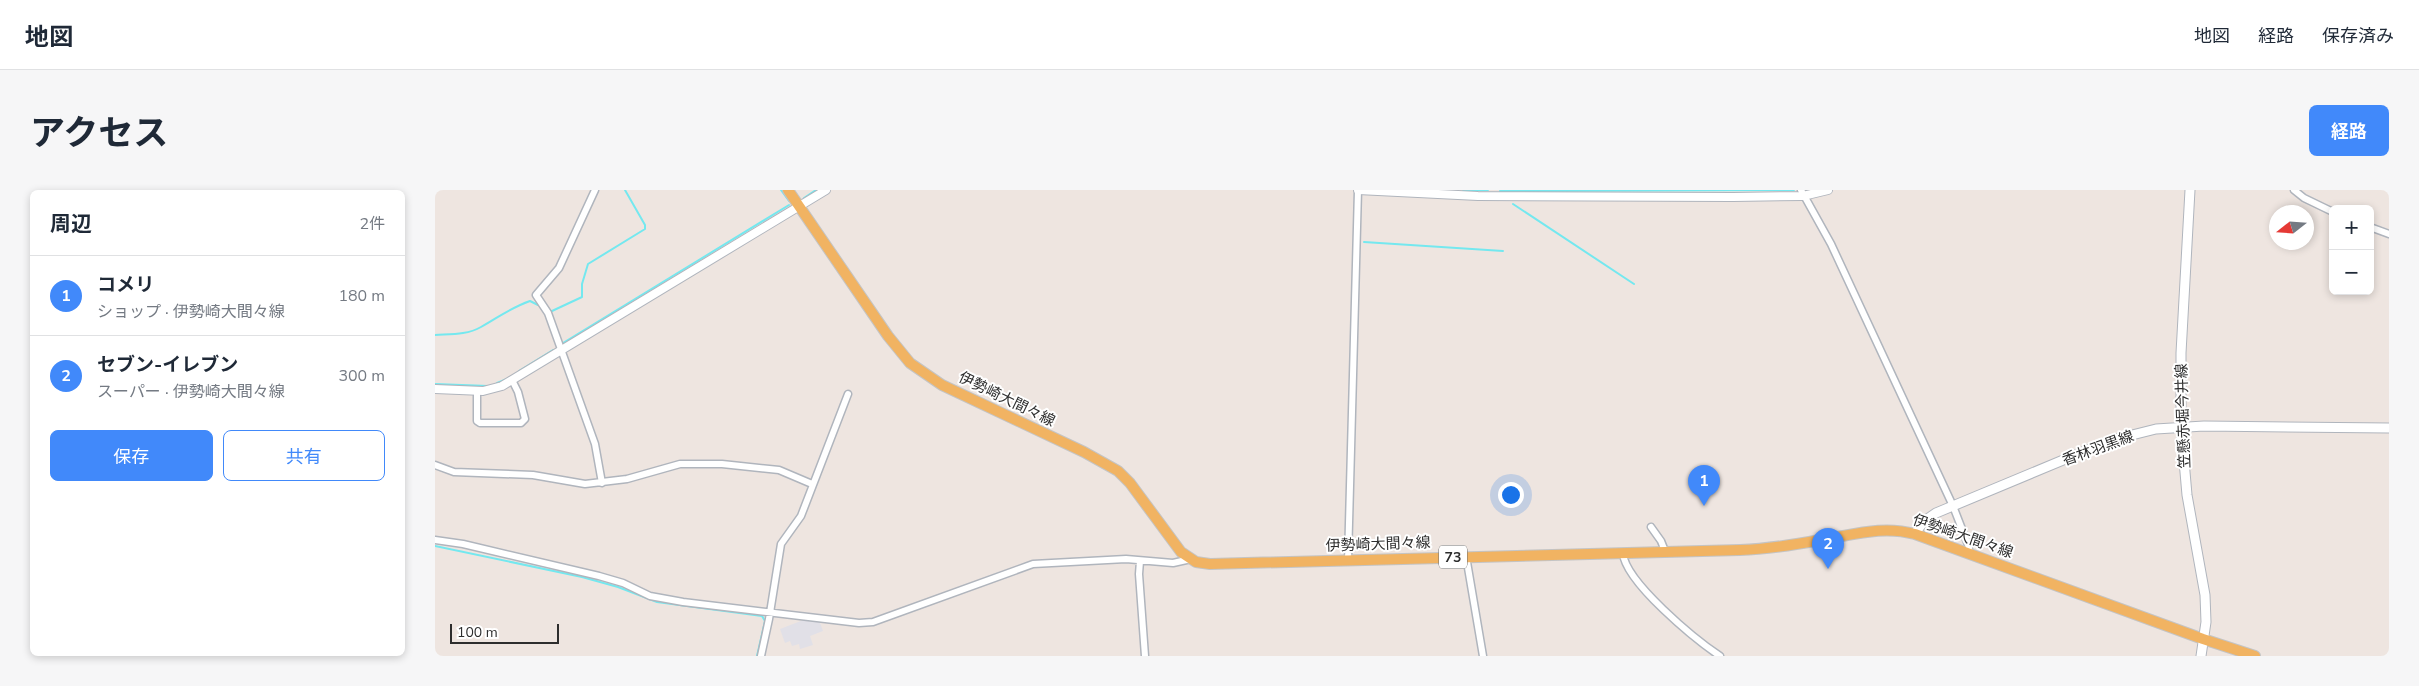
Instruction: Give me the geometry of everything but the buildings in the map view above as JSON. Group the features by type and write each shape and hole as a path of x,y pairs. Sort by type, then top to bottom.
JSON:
{"main road":[{"name":"伊勢崎大間々線","path":"788,190 888,336 910,363 942,385 1084,452 1118,471 1131,483 1175,545 1191,559 1210,564 1757,549 1877,530 1915,534 2203,640 2255,656"},
{"name":"笠懸赤堀今井線","path":"2190,190 2181,354 2181,426 2187,495 2205,595 2201,656"},
{"name":"香林羽黒線","path":"1915,534 1919,525 1953,506 2116,439 2181,426 2389,428"}],"street":[{"path":"595,190 559,268 536,295 548,313 560,351 595,444 603,483"},
{"path":"435,389 477,390 498,388 826,190"},
{"path":"1349,560 1358,190 1495,197 1802,193 1828,190"},
{"path":"2294,190 2304,198 2329,210"},
{"path":"1802,193 1831,244 1953,506 1969,549 1968,554"},
{"path":"2374,228 2389,234"},
{"path":"477,390 477,421 479,423 521,423 525,419 513,380"},
{"path":"761,656 781,544 801,516 812,484 841,418 848,394"},
{"path":"435,465 454,472 533,475 575,483 603,483 689,463 722,464 779,470 812,484"},
{"path":"1651,527 1661,540 1665,552"},
{"path":"435,540 463,544 599,576 623,583 655,597 683,602 867,623 1033,564 1117,559 1173,563 1191,559"},
{"path":"1623,553 1625,564 1651,596 1692,636 1720,656"},
{"path":"1466,556 1483,656"},
{"path":"1140,561 1139,574 1145,656"}],"shaded area":[{"path":"806,619 819,620 823,631 810,636 813,645 800,649 799,644 792,646 790,641 785,643 780,629"}],"waterway":[{"path":"552,311 582,297 582,284 588,264 645,229 645,225 625,190"},
{"path":"781,190 789,201"},
{"path":"804,198 816,190"},
{"path":"1463,190 1488,190"},
{"path":"1500,191 1794,190"},
{"path":"1513,204 1634,284"},
{"path":"563,343 789,205"},
{"path":"1364,242 1503,251"},
{"path":"435,335 459,334 470,331 530,301 538,305"},
{"path":"519,371 553,350"},
{"path":"497,383 507,379"},
{"path":"435,384 488,386"},
{"path":"435,546 582,577 618,587 657,602 762,616 765,621 757,656"}],"place":[{"name":"コメリ","path":"1704,506"},
{"name":"セブン-イレブン","path":"1828,569"}]}
